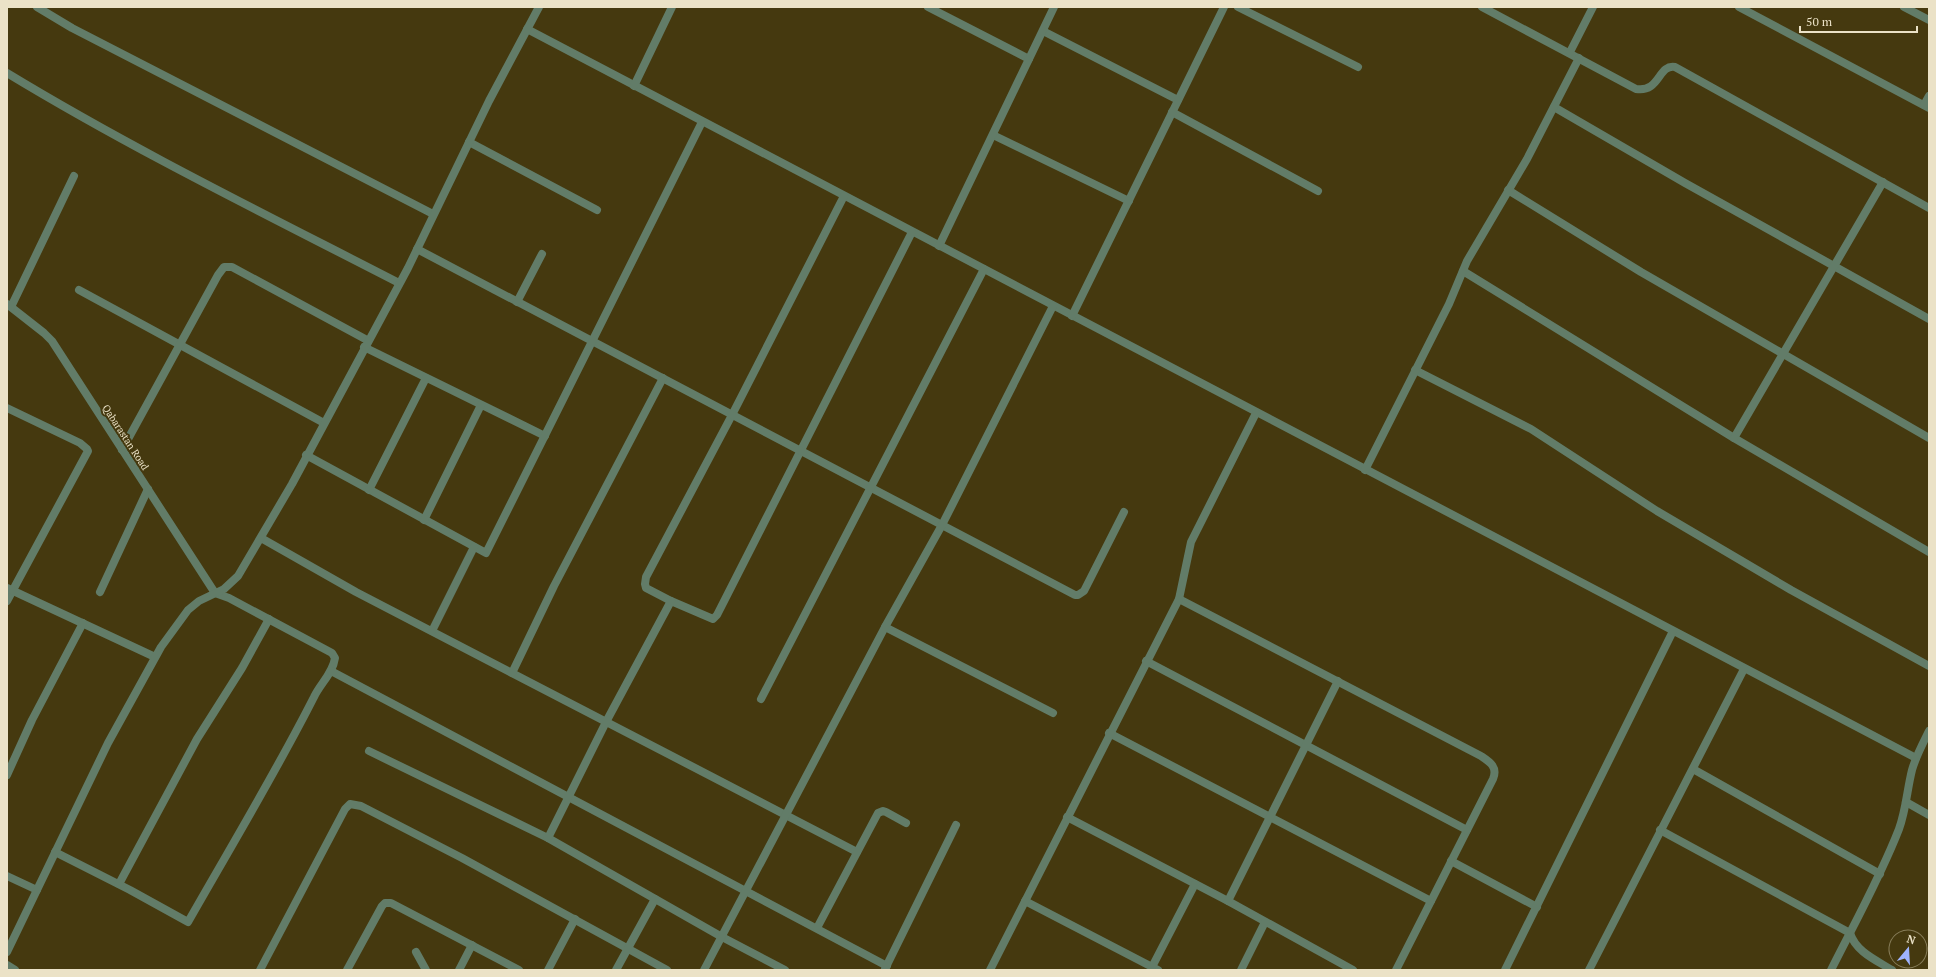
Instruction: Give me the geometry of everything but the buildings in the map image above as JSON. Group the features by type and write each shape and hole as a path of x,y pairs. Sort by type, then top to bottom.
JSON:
{"street":[{"path":"37,7 79,31 433,214"},
{"path":"7,952 108,742 155,657 188,610 199,601 224,590 238,576 261,538 399,283 469,142 539,7"},
{"path":"634,86 672,7"},
{"path":"928,7 1029,59"},
{"path":"939,246 1054,7"},
{"path":"1072,316 1224,7"},
{"path":"1238,7 1358,67"},
{"path":"1482,7 1570,52 1630,86 1642,90 1652,86 1668,67 1675,67 1929,208"},
{"path":"1570,52 1593,7"},
{"path":"1739,7 1927,107 1929,96"},
{"path":"1904,7 1929,20"},
{"path":"527,30 1916,758"},
{"path":"1043,31 1178,100"},
{"path":"1365,470 1449,304 1473,250 1554,107 1579,58"},
{"path":"7,73 61,105 194,177 399,283"},
{"path":"1554,107 1685,183 1835,265 1929,319"},
{"path":"1172,112 1318,191"},
{"path":"306,456 486,553 702,122"},
{"path":"993,135 1129,201"},
{"path":"469,142 597,210"},
{"path":"9,306 74,176"},
{"path":"1734,438 1883,182"},
{"path":"1508,190 1641,272 1929,438"},
{"path":"844,196 732,415 646,577 644,584 646,588 671,601 713,619 717,615 802,451 912,232"},
{"path":"416,249 1078,596 1084,591 1124,512"},
{"path":"517,302 542,254"},
{"path":"122,450 218,274 224,267 228,266 426,378 545,436"},
{"path":"761,699 872,488 984,269"},
{"path":"1463,271 1734,438 1929,552"},
{"path":"79,290 324,423"},
{"name":"Qabarastan Road","path":"9,306 44,333 52,342 215,594"},
{"path":"704,970 787,816 885,627 942,525 1053,306"},
{"path":"1415,370 1532,429 1684,527 1791,590 1929,666"},
{"path":"369,490 426,378"},
{"path":"512,673 554,586 663,378"},
{"path":"424,520 481,405"},
{"path":"7,408 80,443 88,451 10,589 7,601"},
{"path":"990,970 1179,599 1191,542 1256,413"},
{"path":"100,592 148,490"},
{"path":"261,538 356,592 857,852"},
{"path":"432,631 474,547"},
{"path":"10,589 155,657"},
{"path":"55,852 119,884 188,922 280,761 315,695 331,670 335,658 332,653 269,619 229,598 215,594"},
{"path":"1179,599 1492,763 1495,771 1494,775 1396,970"},
{"path":"548,838 606,722 671,601"},
{"path":"119,884 197,739 242,668 269,619"},
{"path":"7,775 32,720 83,623"},
{"path":"885,627 1053,713"},
{"path":"1505,970 1673,631"},
{"path":"1146,662 1467,830"},
{"path":"1589,970 1744,668"},
{"path":"331,670 817,928 886,968 956,825"},
{"path":"1228,902 1338,681"},
{"path":"1831,970 1880,874 1899,828 1916,758 1929,731"},
{"path":"1109,734 1430,901"},
{"path":"369,751 548,838 722,937 784,970"},
{"path":"1693,769 1880,874"},
{"path":"1906,802 1929,815"},
{"path":"260,970 344,809 350,804 361,806 462,858 667,970"},
{"path":"817,928 880,811 886,812 906,823"},
{"path":"1067,817 1354,970"},
{"path":"1660,830 1850,933 1853,943 1861,950 1892,970"},
{"path":"1451,861 1537,907"},
{"path":"7,876 37,890"},
{"path":"1024,901 1155,969 1195,884"},
{"path":"616,970 655,899"},
{"path":"347,970 385,903 391,903 398,906 519,970"},
{"path":"548,970 575,919"},
{"path":"1242,970 1265,922"},
{"path":"459,970 472,945"},
{"path":"416,952 426,970"},
{"path":"7,966 15,970"}]}
